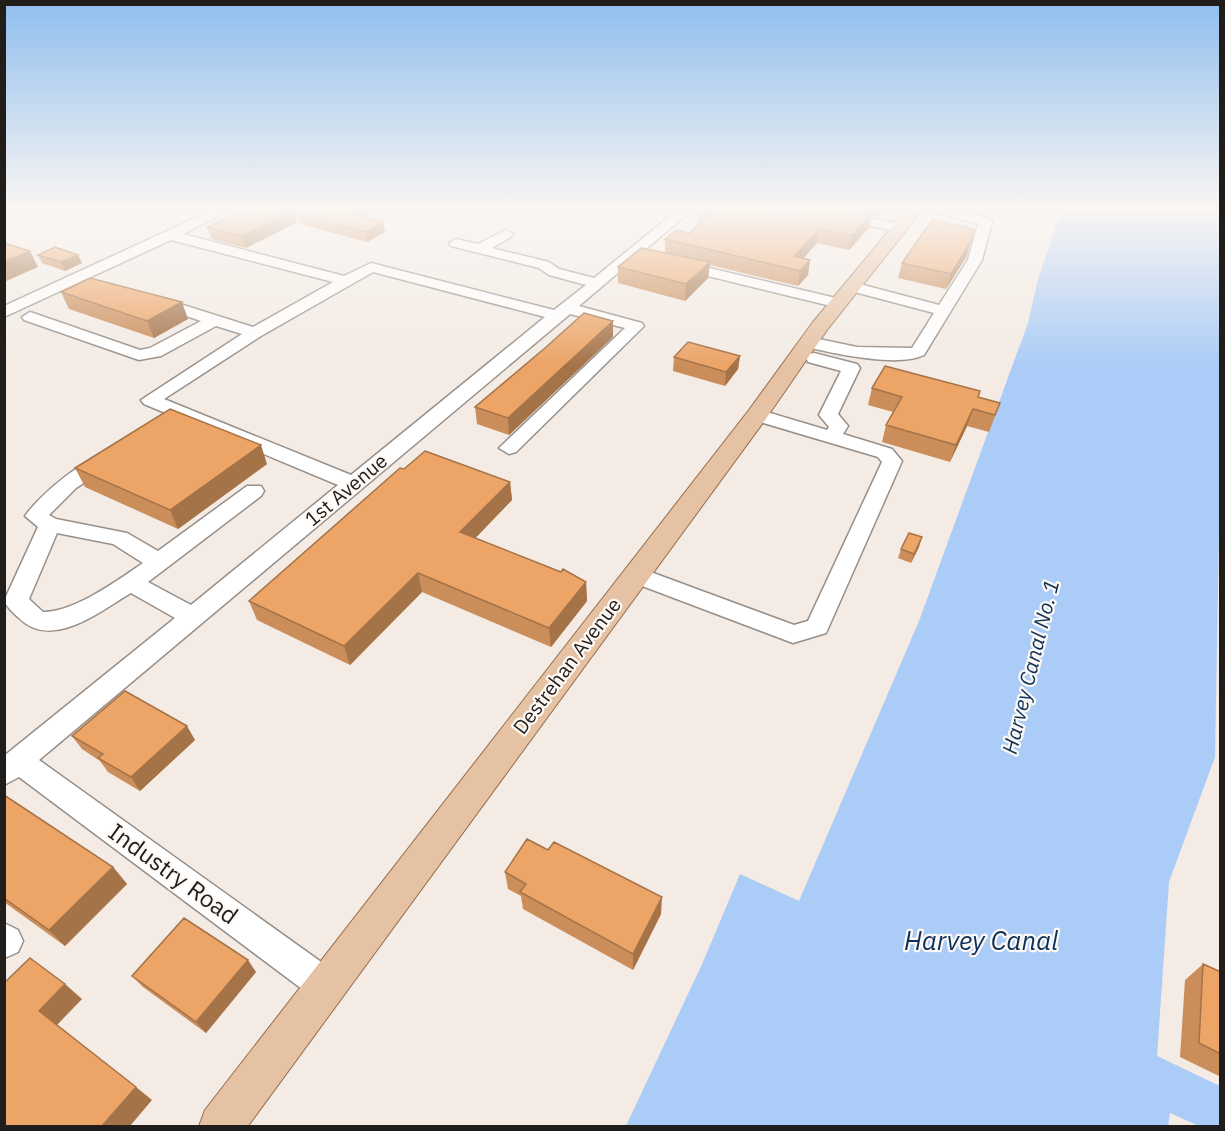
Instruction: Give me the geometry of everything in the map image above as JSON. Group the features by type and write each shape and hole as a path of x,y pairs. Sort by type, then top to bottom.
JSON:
{"main road":[{"name":"Destrehan Avenue","path":"221,1126 757,415 805,348 873,261"}],"street":[{"path":"7,311 115,261"},
{"path":"268,261 345,281"},
{"path":"527,261 544,265 554,272 597,283"},
{"name":"1st Avenue","path":"12,767 624,261"},
{"path":"666,261 845,295 944,311"},
{"path":"805,348 912,354 918,351 975,261"},
{"path":"353,484 150,400 255,333 371,267 636,327 509,448"},
{"path":"30,317 102,284 81,277"},
{"path":"136,294 255,333"},
{"path":"7,311 139,355 155,352 215,320"},
{"path":"805,348 851,368 828,415 839,426 832,437"},
{"path":"636,574 793,634 817,627 892,461 885,453 757,415"},
{"path":"124,449 69,483 36,516 50,525 119,538 159,562"},
{"path":"50,525 16,601 37,621 63,621 131,583 254,491"},
{"path":"131,583 194,617"},
{"name":"Industry Road","path":"12,767 326,987"}],"water":[{"name":"Harvey Canal","path":"1044,261 1220,261 1220,476 1215,757 1169,882 1157,1056 1220,1086 1220,1126 1199,1126 1170,1113 1168,1126 626,1126 703,962 740,874 799,901 919,621 1028,323"}],"building":[{"path":"626,261 710,262 686,284 618,267"},
{"path":"757,261 809,261 800,271"},
{"path":"904,261 959,261 951,274 902,263"},
{"path":"90,278 182,302 147,321 61,292"},
{"path":"584,313 613,321 508,418 475,407 545,348"},
{"path":"688,342 740,356 726,372 674,357"},
{"path":"885,366 980,391 978,397 1000,403 995,415 973,409 956,445 886,425 902,397 872,388"},
{"path":"170,409 261,445 170,510 75,468"},
{"path":"425,451 510,482 460,532 561,572 563,569 586,582 549,628 418,573 344,646 249,601 400,468 404,469"},
{"path":"909,533 922,537 914,554 901,549"},
{"path":"125,691 187,726 131,777 98,758 103,754 72,736"},
{"path":"4,795 113,867 49,930 4,898"},
{"path":"527,839 548,850 554,842 662,897 633,954 520,892 526,884 505,872"},
{"path":"184,918 248,960 196,1022 132,976"},
{"path":"30,958 65,984 39,1011 136,1087 102,1126 4,1126 4,983"},
{"path":"1203,964 1221,972 1221,1054 1199,1043"}],"water label":[{"name":"Harvey Canal No. 1","path":"1031,667"}]}
